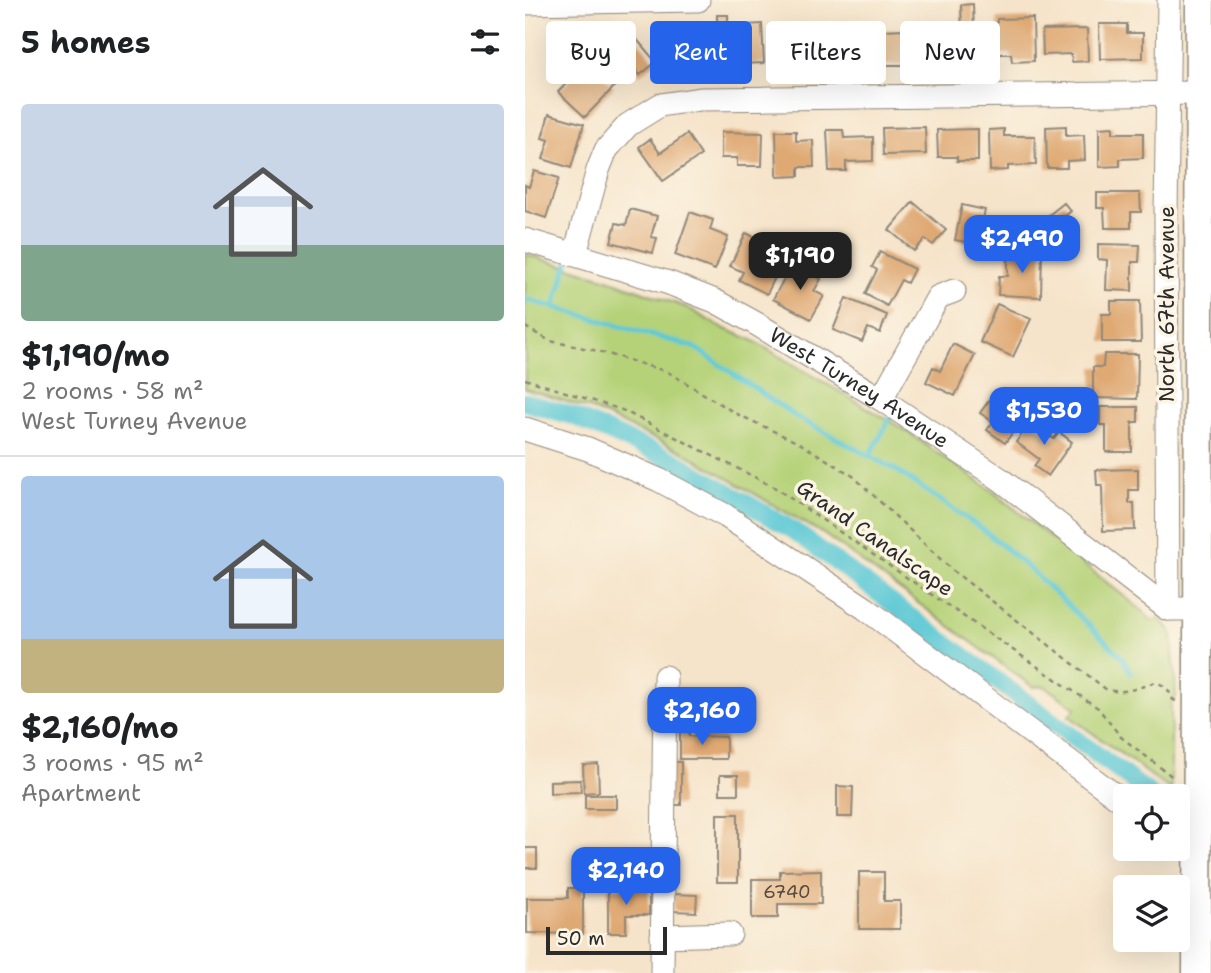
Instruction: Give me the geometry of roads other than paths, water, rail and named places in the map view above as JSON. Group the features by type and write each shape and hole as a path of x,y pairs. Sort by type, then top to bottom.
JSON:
{"main road":[{"name":"North 67th Avenue","path":"1196,973 1191,844 1204,801 1202,592 1205,486 1200,93 1204,5"}],"street":[{"path":"525,3 698,0"},
{"name":"North 67th Avenue","path":"1168,609 1169,0"},
{"path":"575,254 606,150 628,125 660,105 700,99 1200,93"},
{"name":"West Turney Avenue","path":"525,240 669,283 715,301 881,398 1000,479 1168,609"},
{"path":"881,398 938,297 954,291"},
{"path":"525,429 588,449 659,480 726,516 865,608 1113,794"},
{"path":"1168,609 1202,592"},
{"path":"662,973 665,677"},
{"path":"662,936 730,934"}],"waterway":[{"path":"554,308 568,263"},
{"path":"525,299 694,347 798,418 896,470 985,531 1032,571 1121,656 1131,673"},
{"path":"525,402 573,416 674,461 793,530 1137,784"},
{"path":"870,455 892,415"},
{"path":"1190,824 1203,833"}]}
